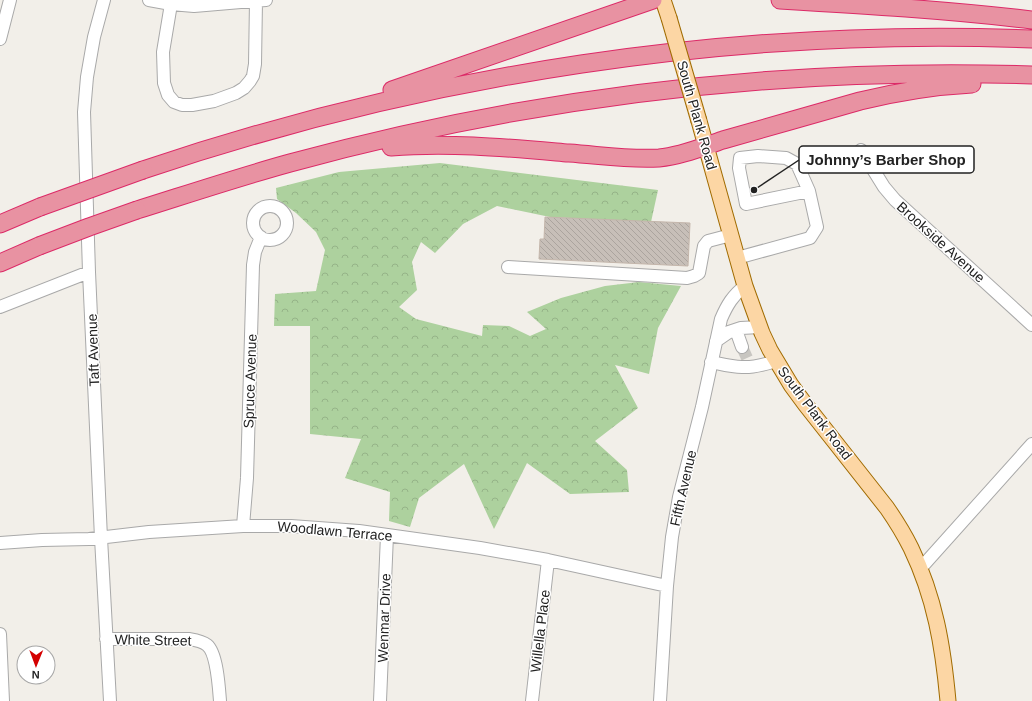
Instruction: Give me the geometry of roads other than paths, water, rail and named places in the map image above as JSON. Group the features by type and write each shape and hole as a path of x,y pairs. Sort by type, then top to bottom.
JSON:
{"highway":[{"path":"281,128 653,0"},
{"path":"780,0 904,7 1032,20"},
{"path":"0,224 40,207 210,148 334,114 449,88 537,71 646,56 742,46 899,38 1032,39"},
{"path":"0,263 39,246 137,210 227,181 290,163 390,138 483,118 592,100 745,82 854,75 1032,75"},
{"path":"290,163 390,147 413,145 461,145 624,158 660,158 677,155 860,101 906,91 953,85 1032,82"}],"main road":[{"name":"South Plank Road","path":"663,0 745,286 760,327 776,361 791,385 887,508 910,547 920,569 934,610 943,654 948,701"}],"street":[{"path":"0,39 10,0"},
{"name":"Taft Avenue","path":"104,0 93,44 87,77 84,112 101,538 110,701"},
{"path":"149,0 194,6 237,1 261,1 256,64 250,82 244,88 236,93 214,101 192,105 174,102 168,95 164,84 163,52 171,4"},
{"name":"Brookside Avenue","path":"861,150 884,187 895,200 1032,325"},
{"path":"737,258 810,238 817,227 809,191 797,164 786,158 758,156 740,158 739,168 746,204 809,191"},
{"path":"508,267 687,278 699,273 704,246 708,242 731,235"},
{"name":"Spruce Avenue","path":"243,526 247,478 253,265 255,252 260,238"},
{"path":"0,307 90,272"},
{"name":"Fifth Avenue","path":"660,701 669,556 675,515 702,407 721,318 733,297 745,286"},
{"path":"716,341 729,332 741,328 760,327"},
{"path":"736,330 742,347"},
{"path":"711,362 743,367 749,363 761,365 776,361"},
{"path":"920,569 1032,444"},
{"name":"Woodlawn Terrace","path":"0,543 89,539 149,532 243,526 291,526 359,531 480,548 548,560 667,586"},
{"name":"Wenmar Drive","path":"380,701 387,535"},
{"name":"Willella Place","path":"532,701 548,560"},
{"path":"0,634 3,701"},
{"name":"White Street","path":"106,639 189,639 200,641 211,649 216,666 220,701"}],"tunnel":[{"path":"742,347 748,360"}],"place":[{"name":"Johnny’s Barber Shop","path":"754,190"}]}
